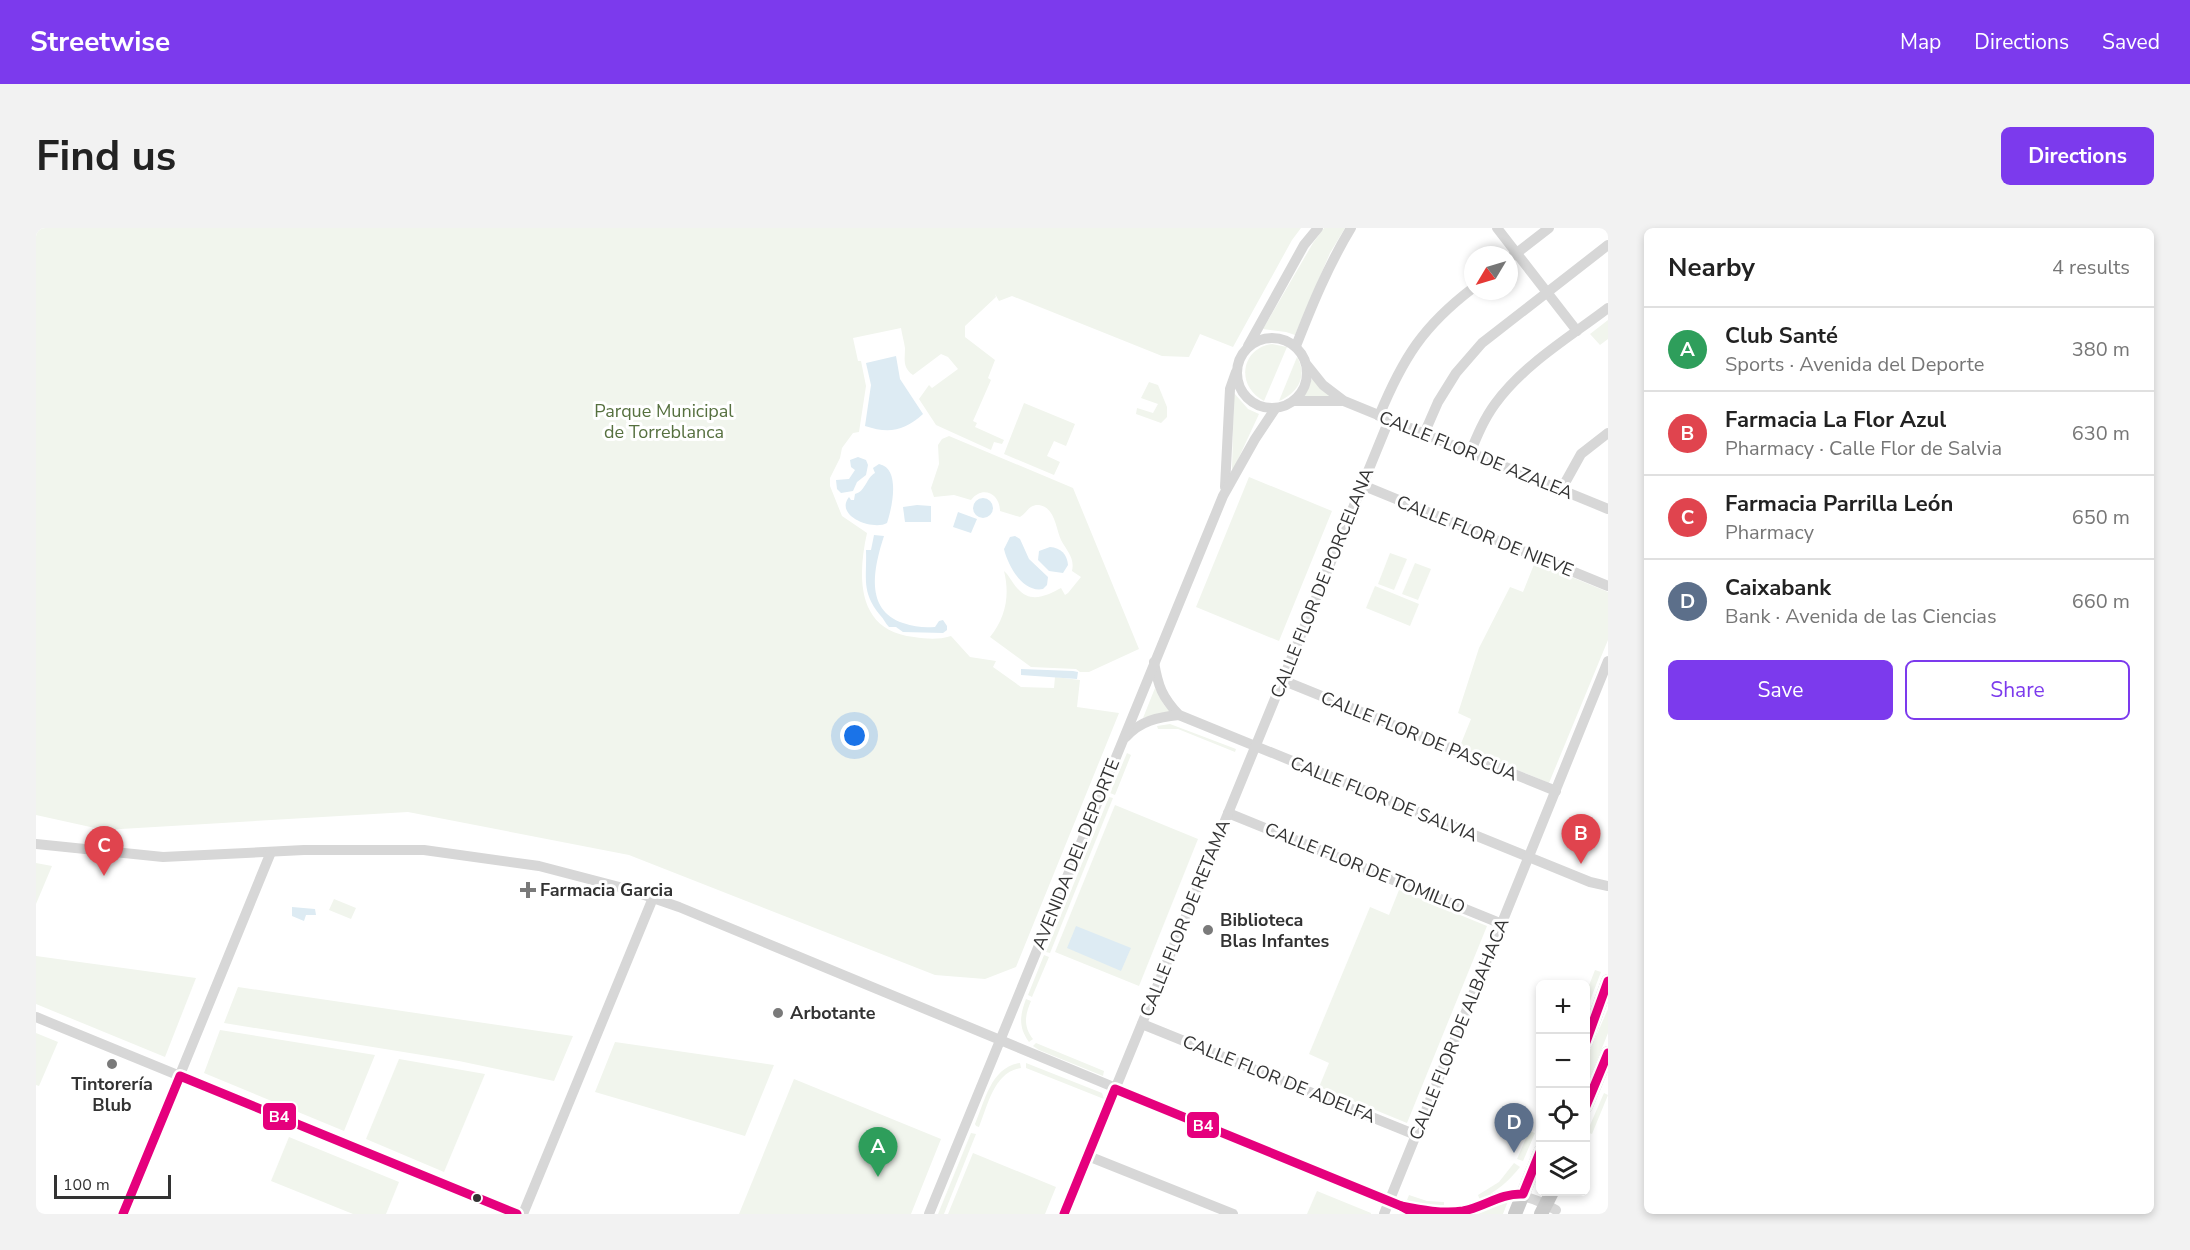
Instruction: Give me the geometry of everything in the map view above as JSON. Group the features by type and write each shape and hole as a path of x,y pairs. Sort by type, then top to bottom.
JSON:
{"main road":[{"path":"1589,1034 1608,981"},
{"path":"1590,1096 1608,1053"},
{"path":"1515,1214 1518,1193 1532,1173 1536,1162"}],"street":[{"path":"1318,228 1304,245 1240,358 1237,369 1238,382 1246,397 1261,407 1275,409 1295,401 1344,401"},
{"path":"1296,346 1319,287 1350,228"},
{"path":"1497,228 1507,246"},
{"path":"1518,252 1549,228"},
{"path":"1424,434 1438,402 1456,373 1482,343 1608,245"},
{"path":"1518,261 1547,292 1577,331"},
{"name":"CALLE FLOR DE PORCELANA","path":"1255,747 1362,485 1394,379 1420,337 1464,295"},
{"path":"1470,453 1481,427 1495,404 1512,383 1608,308"},
{"path":"1246,349 1265,338 1286,340 1296,346 1323,385 1344,401"},
{"path":"1295,401 1306,384 1307,365"},
{"name":"AVENIDA DEL DEPORTE","path":"1224,494 1230,389 1237,369"},
{"name":"CALLE FLOR DE AZALEA","path":"1344,401 1608,509"},
{"name":"AVENIDA DEL DEPORTE","path":"929,1214 1224,494 1275,409"},
{"path":"1561,490 1581,454 1608,433"},
{"name":"CALLE FLOR DE NIEVE","path":"1362,485 1608,586"},
{"name":"CALLE FLOR DE ALBAHACA","path":"1384,1214 1608,661"},
{"path":"1154,662 1158,685 1168,703 1179,715"},
{"name":"CALLE FLOR DE PASCUA","path":"1282,680 1556,791"},
{"path":"1121,742 1134,728 1157,717 1179,715"},
{"name":"CALLE FLOR DE SALVIA","path":"1179,715 1590,882 1608,886"},
{"name":"CALLE FLOR DE RETAMA","path":"1064,1214 1255,747"},
{"name":"CALLE FLOR DE TOMILLO","path":"1228,813 1502,924"},
{"path":"36,844 163,857 304,850 424,850 539,866 679,907 1401,1206 1415,1214"},
{"path":"123,1214 272,852"},
{"name":"CALLE FLOR DE SALVIA","path":"1590,882 1608,894"},
{"path":"523,1214 653,898"},
{"path":"36,1017 517,1214"},
{"name":"CALLE FLOR DE ADELFA","path":"1142,1024 1416,1135"},
{"path":"1088,1155 1233,1214"},
{"path":"1401,1206 1443,1213 1463,1212 1518,1193 1552,1204"},
{"path":"1470,1214 1484,1204"}],"green space":[{"name":"Parque Municipal de Torreblanca","path":"36,228 1301,228 1292,240 1233,347 1200,334 1189,357 1162,356 1012,296 999,301 995,294 996,297 965,326 965,337 995,360 988,378 991,380 973,421 977,423 975,427 1004,440 1002,444 994,442 991,450 936,425 919,399 929,385 932,388 958,369 948,357 941,354 913,375 906,366 901,328 853,338 866,386 859,432 853,433 842,448 840,458 830,478 830,486 842,516 867,533 862,584 865,600 871,613 881,625 895,633 928,639 951,636 970,657 996,661 993,667 1021,687 1054,688 1055,677 1080,680 1077,707 1119,713 1016,967 985,979 935,975 629,855 408,812 104,830 36,815"},
{"path":"1324,228 1345,228 1330,253 1295,335 1263,329 1313,243"},
{"path":"1608,320 1608,339 1600,345 1590,334"},
{"path":"1272,344 1287,347 1264,401 1249,386 1246,368 1254,352"},
{"path":"1297,357 1302,371 1299,383 1286,398 1279,401"},
{"path":"1312,378 1334,397 1304,397"},
{"path":"1149,382 1158,385 1167,407 1167,417 1161,423 1136,414 1137,408 1153,413 1158,404 1141,398"},
{"path":"1234,393 1248,409 1259,414 1232,469"},
{"path":"1024,403 1075,424 1066,446 1054,441 1047,456 1060,462 1054,475 1004,454"},
{"path":"949,436 1073,488 1139,649 1089,672 1080,672 1076,669 1031,667 990,637 1000,622 1005,606 1007,589 1004,571 1023,594 1034,597 1061,588 1065,595 1081,577 1072,571 1070,555 1061,540 1052,514 1044,507 1039,505 1030,507 1020,517 1000,511 997,500 990,493 980,493 971,500 954,495 934,497 931,488 939,464 938,445 942,439"},
{"path":"1249,477 1332,511 1279,641 1196,607"},
{"path":"1390,553 1407,559 1394,590 1378,584"},
{"path":"1535,562 1608,592 1608,640 1549,783 1460,746 1471,719 1458,713 1479,648 1510,587 1523,592"},
{"path":"1415,563 1431,569 1418,600 1402,594"},
{"path":"1375,586 1419,604 1410,626 1366,608"},
{"path":"1155,688 1164,705 1171,712 1143,718"},
{"path":"1170,724 1236,749 1235,752 1178,729 1158,729 1157,726"},
{"path":"1127,753 1131,755 1115,795 1110,793"},
{"path":"1109,797 1113,798 1050,953 1046,952"},
{"path":"1115,805 1198,839 1139,986 1055,952"},
{"path":"36,863 52,866 36,904"},
{"path":"1399,890 1487,926 1407,1123 1319,1087 1329,1063 1309,1054 1370,907 1389,915"},
{"path":"334,899 356,908 351,919 329,910"},
{"path":"1044,955 1049,957 1032,997 1028,995"},
{"path":"36,956 196,978 165,1057 36,1004"},
{"path":"1595,970 1601,972 1590,1001 1590,983"},
{"path":"238,987 573,1036 554,1081 459,1061 224,1023"},
{"path":"1026,999 1031,1001 1026,1020 1033,1039 1029,1042 1021,1021"},
{"path":"1608,1009 1608,1033 1590,1078 1590,1050"},
{"path":"220,1030 375,1055 344,1131 204,1073"},
{"path":"36,1033 58,1042 39,1086 36,1085"},
{"path":"615,1042 774,1065 745,1136 595,1092"},
{"path":"1036,1043 1104,1071 1103,1076 1039,1050 1033,1046"},
{"path":"399,1059 485,1074 444,1172 366,1139"},
{"path":"1020,1063 1021,1068 1004,1076 998,1083 979,1127 976,1126 990,1086 1002,1071"},
{"path":"1026,1063 1102,1093 1104,1099 1026,1068"},
{"path":"794,1079 941,1139 911,1214 739,1214"},
{"path":"1604,1093 1608,1095 1592,1134 1590,1125"},
{"path":"1529,1131 1535,1133 1523,1161 1517,1159"},
{"path":"971,1133 976,1134 944,1214 938,1214"},
{"path":"289,1137 399,1182 386,1214 353,1214 271,1181"},
{"path":"973,1153 1056,1187 1045,1214 948,1214"},
{"path":"1514,1163 1520,1167 1512,1177 1480,1200 1478,1195 1499,1182"},
{"path":"1317,1191 1371,1213 1371,1214 1307,1214"},
{"path":"1409,1195 1427,1201 1444,1202 1444,1208 1419,1205 1407,1200"},
{"path":"1500,1201 1508,1201 1503,1214 1478,1214"}],"shaded area":[{"path":"896,356 900,379 923,414 909,424 896,429 882,430 865,426 871,385 866,363"},
{"path":"858,457 866,460 868,465 866,475 857,482 853,491 841,493 837,489 836,480 849,479 855,470 851,467 850,460"},
{"path":"879,464 886,467 890,473 893,489 887,523 873,525 851,516 846,504 849,497 854,500 855,494 862,490 875,473 873,468"},
{"path":"983,498 990,501 993,508 990,515 983,518 976,515 973,508 976,501"},
{"path":"931,506 931,522 905,522 903,507"},
{"path":"958,512 977,519 971,533 953,527"},
{"path":"874,535 884,536 875,574 877,598 882,608 891,617 915,626 935,627 939,621 943,620 947,630 943,633 903,632 896,627 889,627 874,607 867,592 866,550 871,550"},
{"path":"1015,536 1020,539 1029,559 1048,577 1047,585 1043,589 1029,587 1023,583 1009,563 1004,549 1010,537"},
{"path":"1050,547 1060,550 1065,555 1068,565 1063,573 1049,571 1038,560 1039,551"},
{"path":"1021,669 1078,672 1077,679 1021,675"},
{"path":"292,907 315,909 316,915 306,915 304,921 292,916"},
{"path":"1076,926 1131,948 1121,971 1067,948"}],"transit line":[{"name":"B4","path":"1589,1034 1608,981"},
{"name":"B4","path":"1590,1096 1608,1053"},
{"name":"B4","path":"123,1214 180,1076 517,1214"},
{"name":"B4","path":"1064,1214 1115,1089 1401,1206 1415,1214"},
{"name":"B4","path":"1401,1206 1455,1212 1471,1209 1507,1196 1523,1194 1536,1162"}],"place":[{"name":"Farmacia La Flor Azul","path":"1581,864"},
{"name":"Farmacia Parrilla León","path":"104,876"},
{"name":"Farmacia Garcia","path":"528,890"},
{"name":"Biblioteca Blas Infantes","path":"1208,930"},
{"name":"Arbotante","path":"778,1013"},
{"name":"Tintorería Blub","path":"112,1064"},
{"name":"Caixabank","path":"1514,1153"},
{"name":"Club Santé","path":"878,1177"}]}
